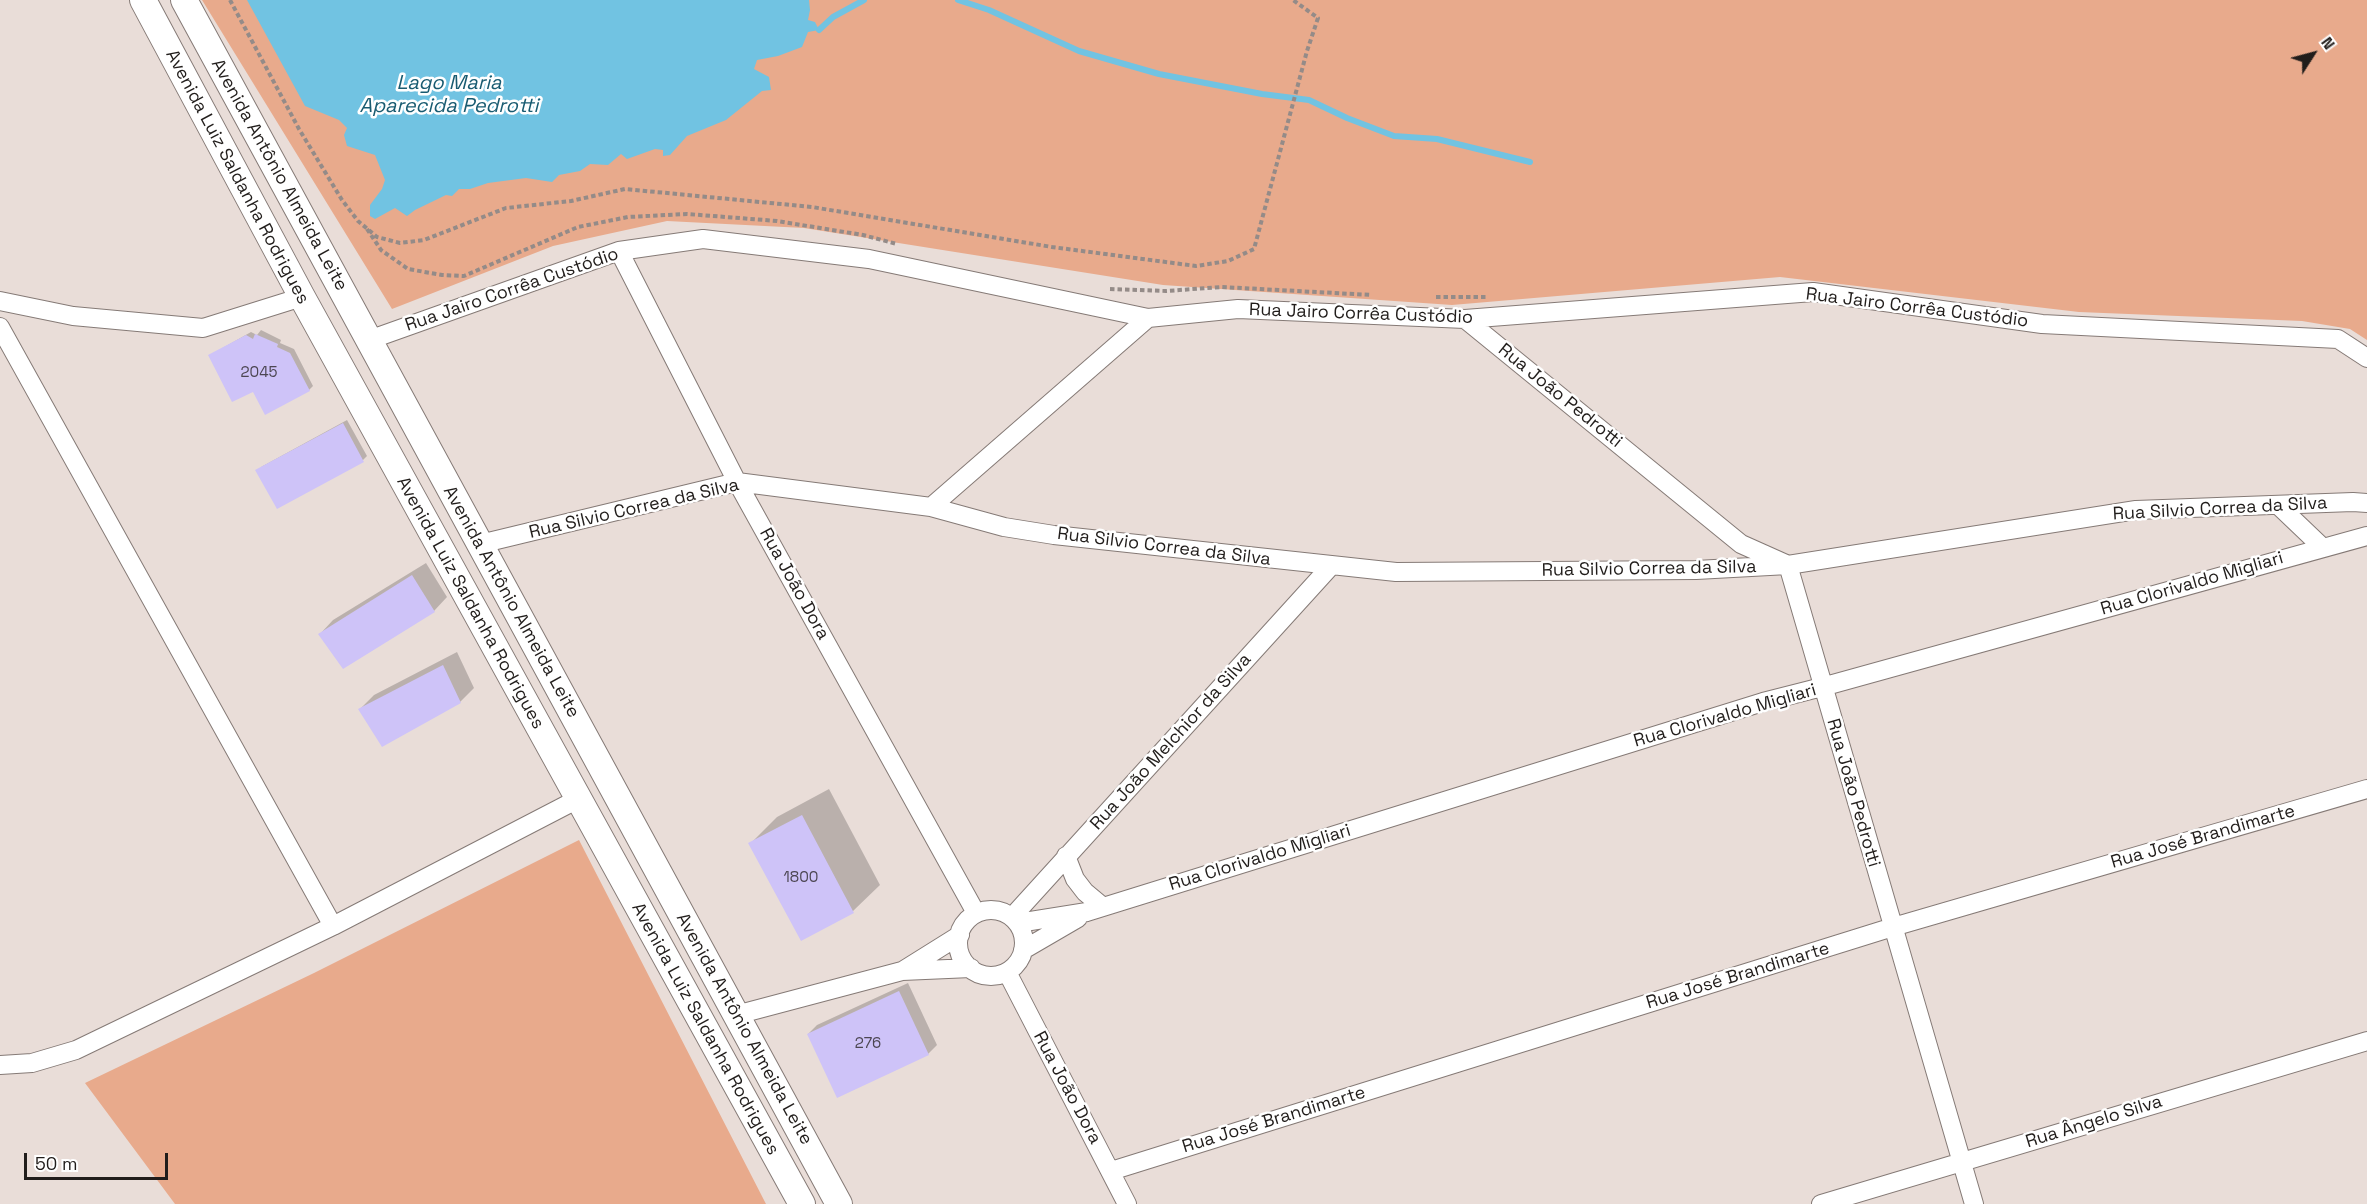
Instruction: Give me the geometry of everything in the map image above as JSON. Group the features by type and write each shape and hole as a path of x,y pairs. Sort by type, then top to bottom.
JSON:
{"main road":[{"name":"Avenida Luiz Saldanha Rodrigues","path":"143,0 302,297 802,1204"},
{"name":"Avenida Antônio Almeida Leite","path":"184,0 839,1204"}],"street":[{"name":"Rua Jairo Corrêa Custódio","path":"369,340 619,251 703,239 848,256 1148,318 1238,309 1465,320 1813,292 2042,324 2338,339 2367,358"},
{"name":"Rua João Dora","path":"619,251 737,482 976,914"},
{"path":"0,301 73,316 203,328 302,297"},
{"path":"931,507 1148,318"},
{"name":"Rua João Pedrotti","path":"1465,320 1741,544 1788,565 1974,1204"},
{"path":"0,327 333,926"},
{"name":"Rua Silvio Correa da Silva","path":"480,544 737,482 931,507 1004,526 1054,535 1330,567 1408,572 1696,570 1788,565 2136,510 2367,503"},
{"path":"2278,505 2322,548"},
{"name":"Rua Clorivaldo Migliari","path":"1015,920 1095,910 1763,702 2367,536"},
{"name":"Rua João Melchior da Silva","path":"1015,920 1066,856 1330,567"},
{"name":"Rua José Brandimarte","path":"1111,1171 1893,927 2367,789"},
{"path":"0,1065 32,1063 76,1050 333,926 578,799"},
{"path":"1066,856 1075,879 1095,910"},
{"path":"736,1015 902,971 971,968 989,975 1007,972 1014,966 1023,950 1022,932 1015,920 994,910 976,914 963,926 960,935 960,953 971,968"},
{"name":"Rua Clorivaldo Migliari","path":"1023,950 1095,910"},
{"path":"902,971 960,935"},
{"name":"Rua João Dora","path":"1007,972 1127,1204"},
{"name":"Rua Ângelo Silva","path":"1821,1204 2367,1041"}],"path":[{"path":"230,0 298,129 342,200 357,221 377,237 400,243 424,240 506,208 571,201 625,189 812,207 1052,247 1196,266 1228,261 1254,249 1318,18 1293,0"},
{"path":"367,229 381,250 408,269 464,276 578,227 628,217 687,214 777,221 863,235 903,246"},
{"path":"1108,289 1166,291 1222,287 1377,295"},
{"path":"1435,297 1494,298"}],"shaded area":[{"path":"202,0 2367,0 2367,340 2350,329 2302,321 2079,312 1780,277 1452,305 1163,285 804,228 667,221 553,246 392,309"},
{"path":"579,840 766,1204 175,1204 85,1083 314,973"}],"water":[{"name":"Lago Maria Aparecida Pedrotti","path":"247,0 809,0 808,20 815,22 819,30 808,32 802,47 778,56 757,60 754,69 769,77 771,90 762,91 726,120 687,136 670,155 663,156 663,150 655,149 627,159 621,154 608,165 590,164 580,171 559,175 552,182 526,178 459,189 452,196 446,195 407,216 395,208 375,219 370,216 370,205 382,189 385,180 375,155 347,146 344,135 347,128 339,120 305,106"}],"building":[{"path":"255,334 278,344 277,347 290,353 310,391 265,415 253,392 232,402 208,355 246,335 253,339"},
{"path":"343,423 364,462 277,509 255,470"},
{"path":"412,575 435,612 343,669 318,634"},
{"path":"443,665 461,703 382,747 358,709"},
{"path":"802,815 854,913 801,941 748,843"},
{"path":"899,991 929,1055 837,1098 807,1034"}],"waterway":[{"path":"819,30 833,17 864,0"},
{"path":"958,0 989,10 1079,51 1159,74 1262,94 1309,100 1394,136 1437,139 1530,162"}]}
